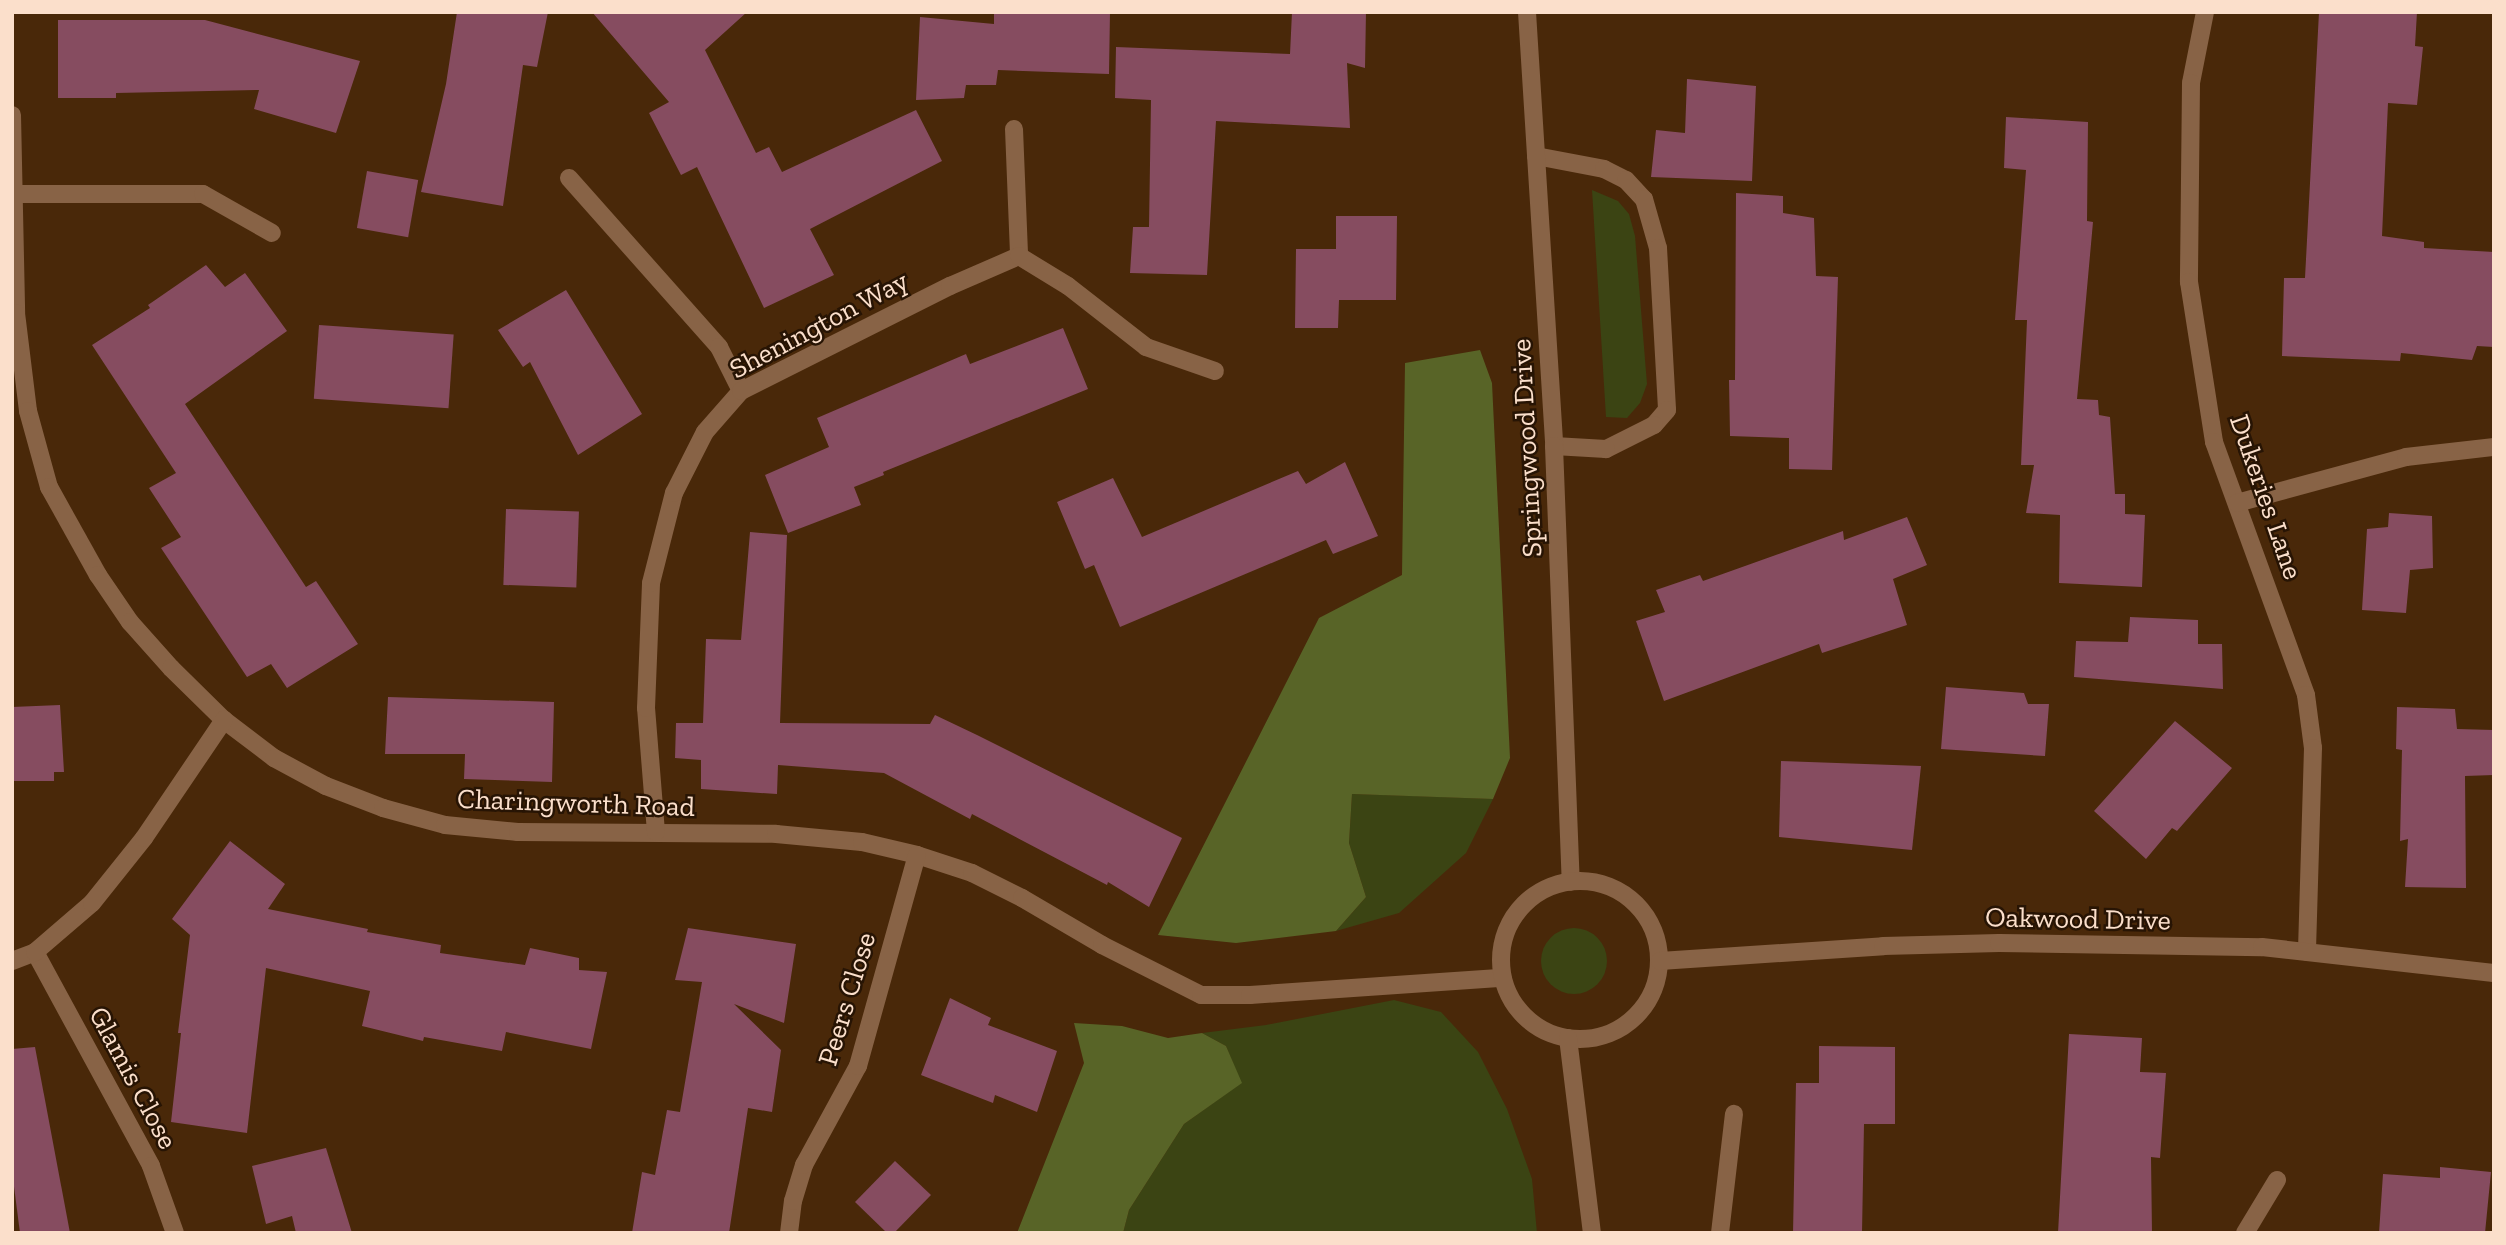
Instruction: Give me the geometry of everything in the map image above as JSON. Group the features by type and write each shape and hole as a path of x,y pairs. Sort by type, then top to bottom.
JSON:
{"street":[{"name":"Springwood Drive","path":"1527,12 1554,446 1572,882"},
{"name":"Dukeries Lane","path":"2205,12 2191,83 2189,282 2214,442 2306,695 2313,748 2307,953"},
{"name":"Charingworth Road","path":"12,115 16,313 28,411 49,487 97,575 130,622 171,668 224,720 274,758 326,786 383,808 445,825 518,832 789,835 862,842 917,855 984,879 1102,945 1200,995 1250,995 1502,978"},
{"path":"1014,129 1019,256 1068,286 1146,347 1215,371"},
{"path":"1536,156 1604,169 1626,180 1644,199 1658,248 1667,410 1654,425 1606,449 1554,446"},
{"path":"569,178 719,347 741,391"},
{"path":"14,194 203,194 272,233"},
{"name":"Shenington Way","path":"656,832 646,708 651,583 674,494 705,432 741,391 950,286 1019,256"},
{"path":"2237,503 2406,457 2494,447"},
{"path":"12,961 35,952 92,903 144,838 224,720"},
{"name":"Peers Close","path":"789,1233 793,1200 804,1165 858,1066 917,855"},
{"path":"1572,882 1596,882 1621,893 1644,911 1656,936 1660,961 1657,979 1642,1007 1622,1026 1596,1037 1568,1038 1552,1035 1528,1021 1510,1000 1502,978 1500,950 1509,925 1527,901 1551,887 1572,882"},
{"name":"Oakwood Drive","path":"1660,961 1883,947 1999,943 2262,947 2494,973"},
{"name":"Glamis Close","path":"35,952 150,1166 174,1233"},
{"path":"1568,1038 1592,1233"},
{"path":"1720,1233 1734,1115"},
{"path":"2245,1233 2277,1180"}],"green space":[{"path":"1592,190 1618,201 1629,214 1635,236 1647,384 1640,403 1627,418 1606,417"},
{"path":"1480,350 1492,383 1510,758 1493,799 1352,794 1349,843 1366,897 1336,931 1236,943 1158,935 1319,618 1402,575 1405,363"},
{"path":"1352,794 1493,799 1466,853 1399,913 1336,931 1366,897 1349,843"},
{"path":"1567,928 1581,928 1593,933 1602,942 1607,961 1605,974 1598,985 1581,994 1567,994 1555,989 1546,980 1541,968 1541,954 1546,942 1555,933"},
{"path":"1394,1000 1441,1012 1478,1052 1507,1109 1532,1179 1537,1233 1123,1233 1129,1210 1184,1124 1241,1083 1226,1046 1202,1033 1266,1025"},
{"path":"1074,1023 1122,1026 1168,1038 1202,1033 1226,1046 1242,1083 1184,1124 1129,1210 1123,1233 1017,1233 1084,1063"}],"building":[{"path":"457,12 548,12 537,67 523,65 503,206 421,192 446,84"},
{"path":"592,12 747,12 705,50 756,153 769,147 782,172 916,110 942,161 810,229 834,275 764,308 697,167 681,175 649,113 669,102"},
{"path":"994,12 1110,12 1109,74 998,70 996,85 966,85 964,98 916,100 920,17 994,24"},
{"path":"1292,12 1366,12 1365,68 1347,63 1350,128 1216,121 1207,275 1130,273 1133,227 1149,227 1151,100 1115,98 1116,47 1290,54"},
{"path":"2319,12 2417,12 2415,46 2423,47 2417,105 2388,103 2382,236 2424,242 2424,248 2494,252 2494,347 2477,346 2472,360 2401,353 2400,361 2282,356 2284,278 2305,278"},
{"path":"58,20 205,20 360,61 336,133 254,109 259,90 116,93 116,98 58,98"},
{"path":"1687,79 1756,86 1752,181 1651,177 1656,130 1685,133"},
{"path":"2006,117 2088,122 2087,221 2093,222 2077,399 2098,400 2099,415 2110,417 2115,494 2125,494 2125,514 2145,515 2142,587 2059,583 2060,515 2026,513 2034,465 2021,465 2027,320 2015,320 2026,170 2004,168"},
{"path":"367,171 418,180 408,237 357,228"},
{"path":"1736,193 1783,196 1783,213 1814,218 1816,276 1838,277 1832,470 1789,469 1789,438 1730,436 1729,380 1735,380"},
{"path":"1336,216 1397,216 1396,300 1339,300 1338,328 1295,328 1296,249 1336,249"},
{"path":"206,265 225,287 245,273 287,331 185,404 306,587 316,581 358,644 287,688 271,664 247,677 161,548 181,537 149,488 176,473 92,345 150,308 148,305"},
{"path":"566,290 642,414 578,455 530,362 523,367 498,330"},
{"path":"319,325 454,334 449,408 314,399"},
{"path":"1063,328 1088,389 883,472 884,475 854,487 861,505 788,533 765,475 829,447 817,418 966,354 970,364"},
{"path":"1345,462 1378,536 1333,554 1326,540 1120,627 1094,565 1085,569 1057,502 1113,478 1142,537 1298,471 1306,484"},
{"path":"506,509 579,512 576,588 503,585"},
{"path":"2389,513 2432,516 2433,568 2410,570 2406,613 2362,610 2367,529 2388,527"},
{"path":"1907,517 1927,565 1893,579 1907,625 1822,653 1819,644 1664,701 1636,621 1665,612 1656,590 1700,575 1703,581 1843,531 1844,540"},
{"path":"750,532 787,535 780,723 930,724 935,715 977,735 1182,838 1149,907 1108,882 1107,885 972,814 970,819 884,773 778,765 777,794 701,789 701,760 675,758 676,723 703,723 706,639 741,640"},
{"path":"2130,617 2198,620 2198,644 2222,644 2223,689 2074,677 2076,641 2128,642"},
{"path":"1946,687 2024,693 2028,704 2049,704 2045,756 1941,749"},
{"path":"388,697 554,702 552,782 464,779 465,754 385,754"},
{"path":"60,705 64,772 54,772 54,781 12,781 12,707"},
{"path":"2397,707 2455,709 2457,729 2494,730 2494,775 2465,776 2466,888 2405,887 2408,839 2400,841 2402,750 2396,749"},
{"path":"2175,721 2232,768 2177,831 2172,828 2146,859 2094,811"},
{"path":"1781,761 1921,766 1912,850 1779,837"},
{"path":"230,841 285,884 268,909 368,929 367,932 441,945 440,953 525,965 530,948 579,958 579,970 607,972 591,1049 506,1032 502,1051 424,1037 423,1041 362,1026 370,991 266,968 247,1133 171,1122 190,935 172,919"},
{"path":"688,928 796,944 784,1023 734,1004 781,1050 772,1112 748,1108 729,1233 632,1233 642,1172 655,1175 667,1110 680,1112 702,982 675,980"},
{"path":"950,998 991,1018 988,1025 1057,1051 1037,1112 995,1095 993,1103 921,1075"},
{"path":"2069,1034 2142,1038 2140,1072 2166,1073 2160,1158 2151,1157 2152,1233 2058,1233"},
{"path":"1819,1046 1895,1047 1895,1124 1864,1124 1862,1233 1793,1233 1796,1083 1819,1083"},
{"path":"35,1047 70,1233 20,1233 12,1171 12,1049"},
{"path":"326,1148 352,1233 296,1233 292,1216 266,1224 252,1166"},
{"path":"895,1161 931,1195 894,1233 887,1233 855,1202"},
{"path":"2440,1167 2491,1172 2485,1233 2379,1233 2383,1174 2440,1178"}]}
